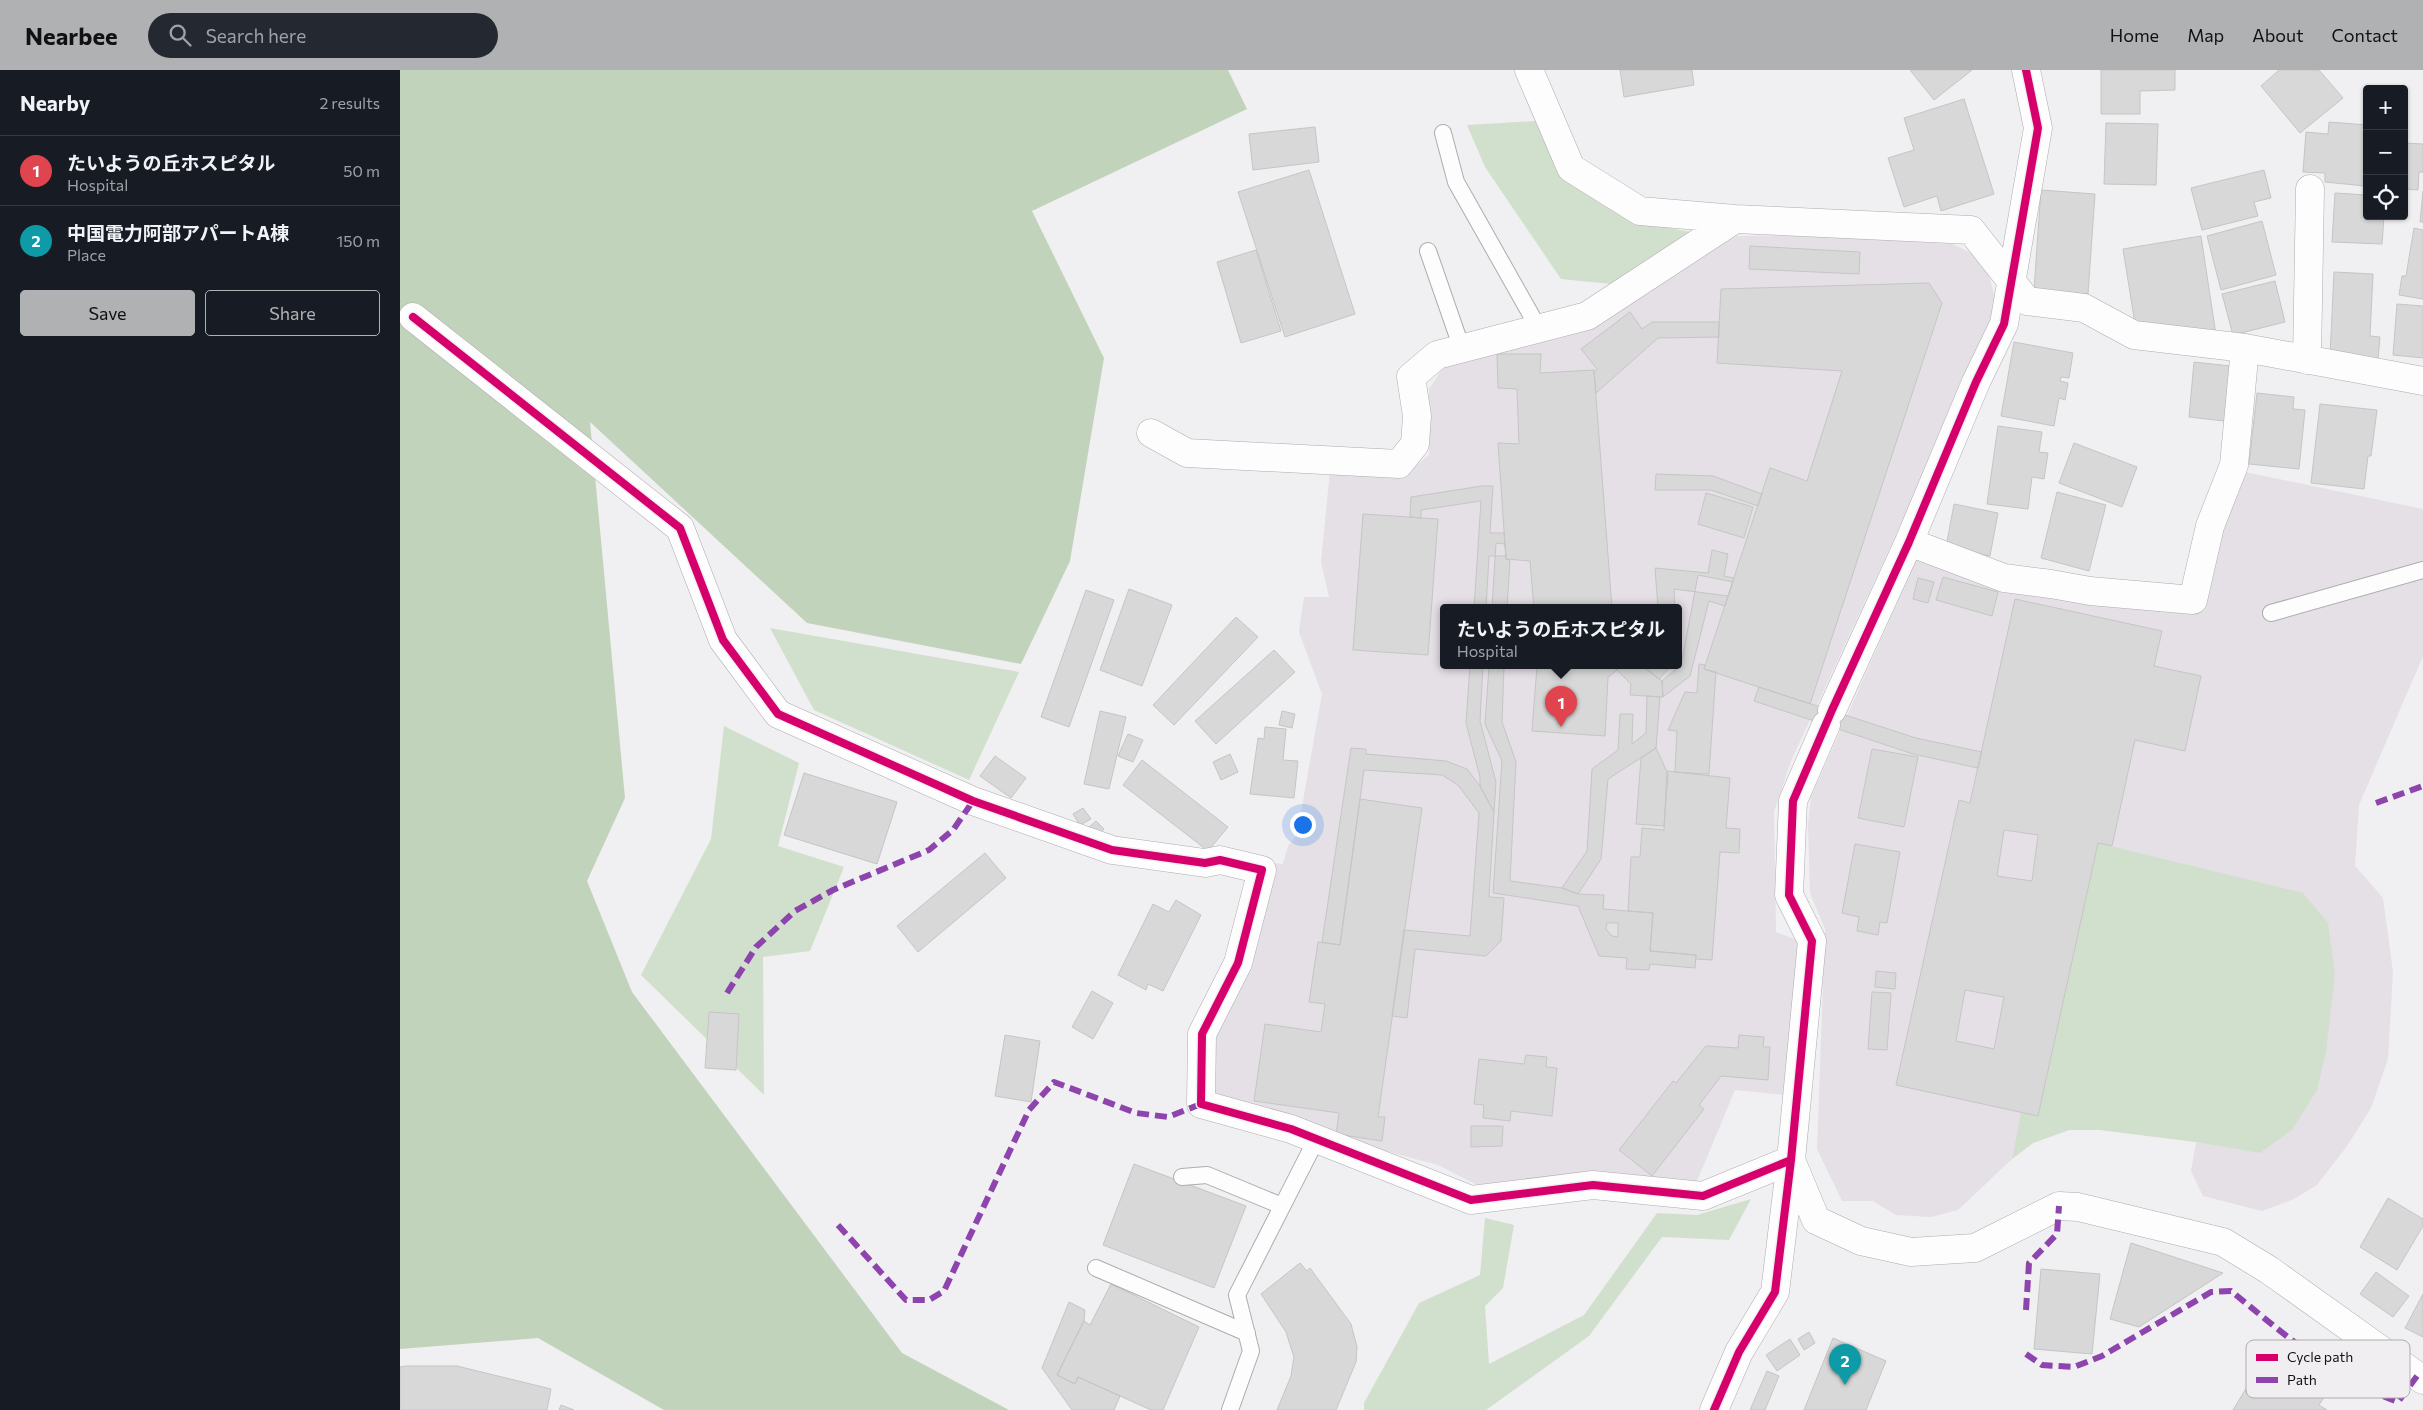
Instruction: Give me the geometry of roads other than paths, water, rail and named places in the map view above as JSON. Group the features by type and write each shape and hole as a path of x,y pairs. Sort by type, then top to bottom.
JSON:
{"street":[{"path":"1529,70 1571,168 1640,210 1735,219 1971,230 2027,301 2084,308 2134,335 2245,348 2423,382"},
{"path":"1714,1410 1739,1352 1775,1292 1791,1160 1812,941 1789,895 1793,801 1910,542 1976,382 2004,324 2038,128 2026,70"},
{"path":"2307,360 2310,189"},
{"path":"1151,433 1187,453 1399,464 1415,444 1417,416 1412,377 1437,355 1587,316 1735,219"},
{"path":"413,317 680,528 723,640 778,714 973,802 1112,850 1205,862 1220,860 1262,870 1238,963 1202,1034 1201,1104 1317,1138 1471,1200 1593,1185 1704,1196 1791,1160"},
{"path":"1910,542 2004,578 2090,591 2193,600 2210,526 2234,465 2245,348"},
{"path":"1791,1160 1816,1220 1860,1242 1911,1252 1975,1248 2059,1206 2078,1207 2223,1242 2269,1270 2367,1340"},
{"path":"2410,1371 2423,1380"}],"lane":[{"path":"1443,133 1456,182 1539,329"},
{"path":"1428,252 1462,349"},
{"path":"2271,613 2423,570"},
{"path":"1230,1410 1251,1351 1237,1295 1317,1138"},
{"path":"1182,1177 1207,1175 1282,1206"},
{"path":"1096,1268 1246,1333"}],"place":[{"name":"たいようの丘ホスピタル","path":"1561,727"},
{"name":"中国電力阿部アパートA棟","path":"1845,1385"}]}
